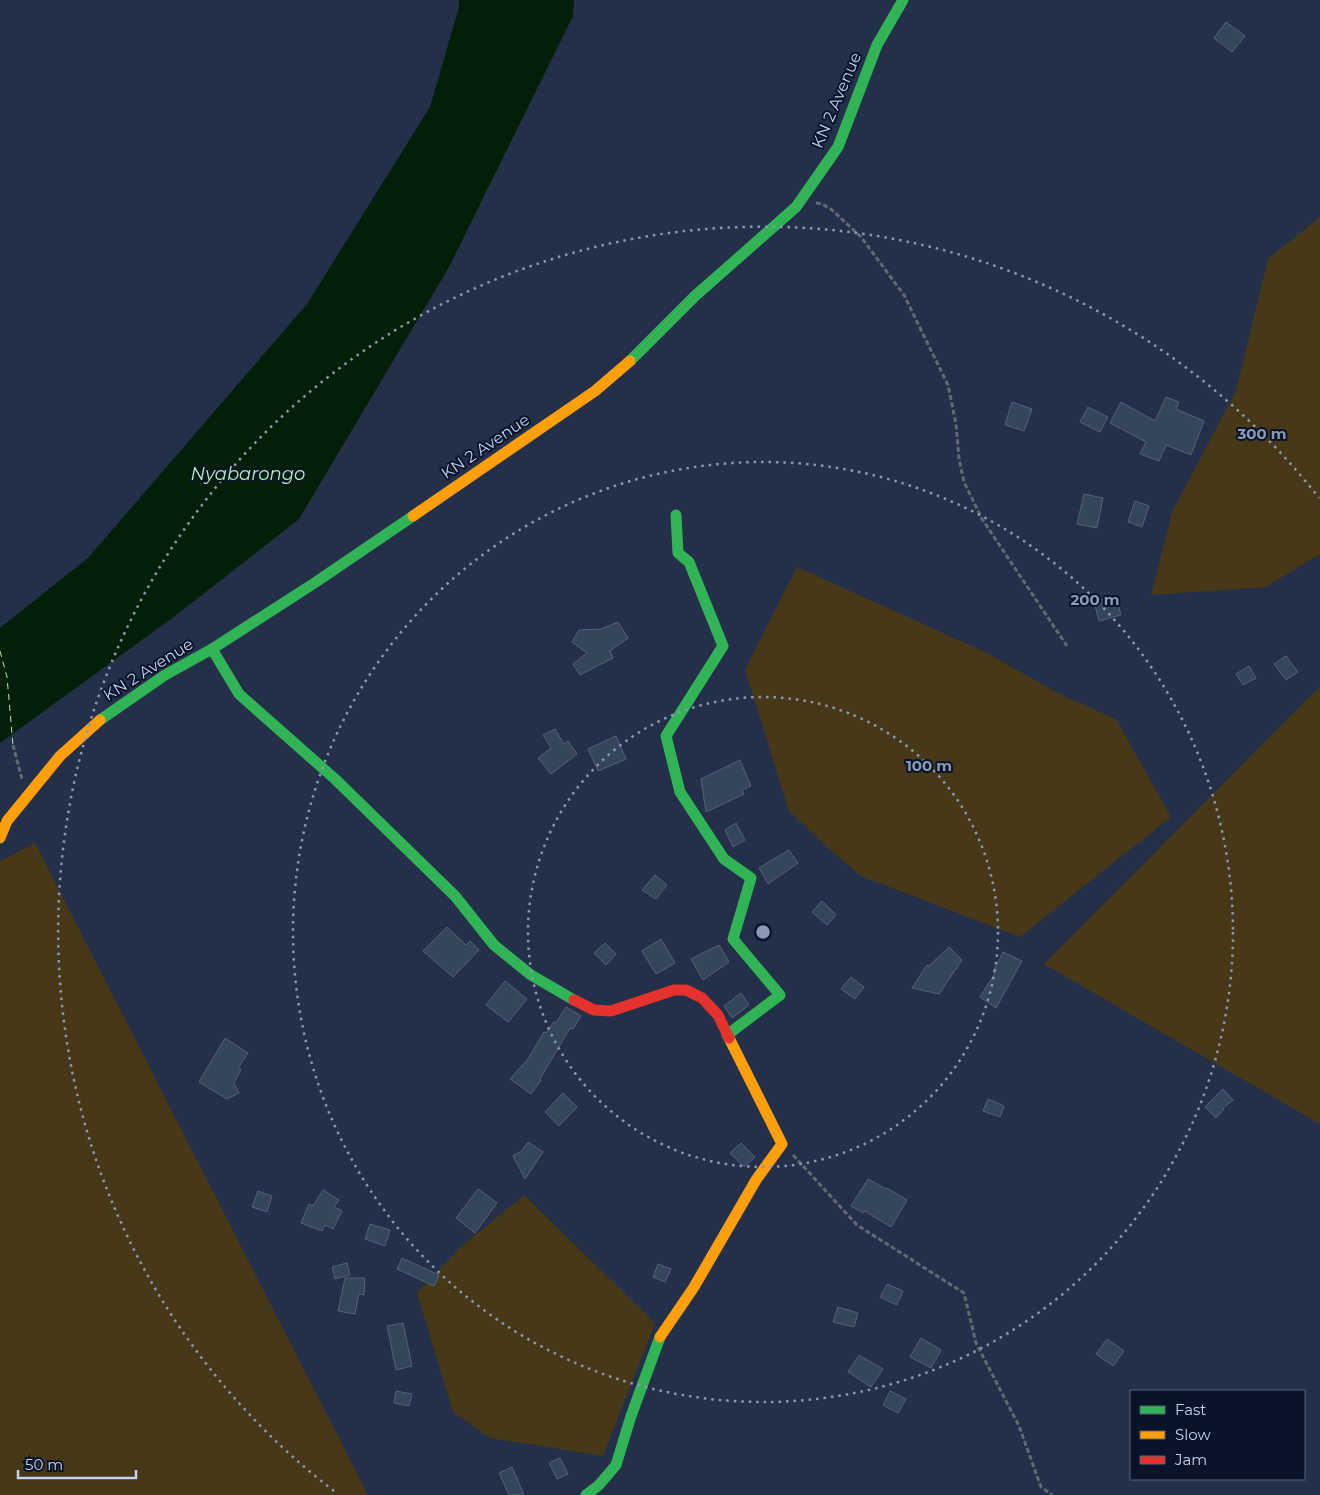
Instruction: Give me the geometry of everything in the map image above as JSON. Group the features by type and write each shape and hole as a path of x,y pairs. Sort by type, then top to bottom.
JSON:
{"street":[{"name":"KN 2 Avenue","path":"0,838 7,821 60,756 105,715 165,675 212,649 316,582 596,391 636,356 695,296 796,207 838,146 877,46 903,0"},
{"path":"676,515 678,553 689,562 723,646 666,736 680,792 724,859 751,878 733,939 780,995 728,1035"},
{"path":"212,649 239,694 335,779 455,896 494,945 531,975 594,1010 611,1011 674,990 686,990 702,998 718,1015 782,1144 756,1180 694,1287 662,1332 631,1416 616,1465 599,1485 586,1495"}],"path":[{"path":"796,207 812,203 822,204 832,210 861,237 904,295 948,385 956,424 958,458 964,482 982,519 1066,646"},
{"path":"13,745 26,797"},
{"path":"782,1144 857,1225 964,1293 976,1343 1019,1426 1040,1487 1052,1495"}],"shaded area":[{"path":"1320,217 1320,554 1266,587 1151,595 1173,510 1236,391 1268,259"},
{"path":"797,567 985,652 1063,696 1116,719 1171,817 1020,937 861,876 789,811 745,670"},
{"path":"1320,686 1320,1124 1044,964"},
{"path":"35,843 368,1495 0,1495 0,861"},
{"path":"524,1195 655,1323 603,1456 490,1438 453,1412 417,1293 461,1247"}],"water":[{"name":"Nyabarongo","path":"459,0 574,0 573,16 449,267 299,519 175,616 0,743 0,628 88,558 307,304 430,107 459,7"}],"building":[{"path":"1226,22 1245,36 1232,52 1214,38"},
{"path":"1166,397 1179,402 1176,409 1204,421 1191,455 1166,445 1159,461 1140,454 1146,442 1110,423 1121,402 1155,421"},
{"path":"1012,402 1032,409 1024,431 1005,425"},
{"path":"1088,407 1108,417 1100,432 1080,422"},
{"path":"1084,494 1103,498 1097,528 1077,524"},
{"path":"1135,501 1149,506 1142,527 1128,522"},
{"path":"1116,596 1121,615 1099,621 1094,602"},
{"path":"618,622 628,638 610,651 613,658 580,675 573,664 587,653 572,642 579,630 601,629"},
{"path":"1286,656 1298,672 1286,680 1274,664"},
{"path":"1249,666 1256,678 1243,685 1236,674"},
{"path":"555,729 564,744 568,741 577,754 551,774 538,758 551,748 543,735"},
{"path":"616,736 626,759 598,771 588,749"},
{"path":"740,760 751,786 742,790 744,794 706,812 701,779"},
{"path":"736,823 745,840 733,847 725,830"},
{"path":"789,850 798,863 768,884 759,868"},
{"path":"655,875 667,885 656,899 642,890"},
{"path":"822,901 836,915 827,925 812,912"},
{"path":"447,927 466,945 470,941 479,950 453,977 423,951"},
{"path":"661,939 675,963 656,974 642,951"},
{"path":"605,943 616,954 606,965 594,953"},
{"path":"719,945 729,962 703,980 691,959"},
{"path":"949,947 962,960 939,994 912,988 927,965 929,966"},
{"path":"1003,952 1022,961 996,1008 980,997 995,973 993,972"},
{"path":"851,977 864,987 855,999 841,989"},
{"path":"505,981 527,999 508,1022 486,1005"},
{"path":"741,993 749,1005 732,1018 724,1006"},
{"path":"566,1007 581,1016 573,1029 570,1028 531,1094 510,1079 528,1059 544,1032 546,1033 554,1022 556,1023"},
{"path":"225,1038 248,1053 238,1068 241,1070 234,1083 239,1093 227,1099 199,1082"},
{"path":"1223,1089 1233,1100 1223,1108 1216,1118 1205,1107"},
{"path":"563,1093 577,1107 559,1126 545,1112"},
{"path":"988,1099 1004,1106 1000,1117 983,1111"},
{"path":"528,1142 543,1152 525,1179 513,1156 522,1151"},
{"path":"741,1143 755,1157 744,1167 730,1153"},
{"path":"868,1179 907,1200 891,1227 865,1211 863,1213 851,1206"},
{"path":"478,1189 497,1203 475,1233 456,1218"},
{"path":"323,1190 339,1200 334,1207 342,1211 333,1229 325,1225 322,1231 301,1223 309,1204 313,1206"},
{"path":"258,1191 272,1196 267,1212 252,1207"},
{"path":"370,1224 390,1230 385,1246 365,1239"},
{"path":"402,1258 439,1275 434,1286 397,1269"},
{"path":"347,1263 350,1275 335,1279 332,1267"},
{"path":"658,1264 671,1269 665,1282 653,1277"},
{"path":"345,1278 365,1278 364,1295 359,1294 355,1314 338,1311"},
{"path":"887,1284 903,1291 897,1305 880,1297"},
{"path":"838,1307 858,1313 854,1327 833,1322"},
{"path":"403,1323 412,1366 396,1370 387,1326"},
{"path":"921,1338 941,1350 931,1368 910,1357"},
{"path":"1107,1339 1124,1351 1113,1366 1096,1354"},
{"path":"859,1355 883,1369 871,1387 848,1372"},
{"path":"396,1391 412,1394 409,1406 394,1403"},
{"path":"890,1391 906,1399 898,1413 883,1405"},
{"path":"560,1458 568,1474 557,1479 549,1463"},
{"path":"512,1467 524,1495 509,1495 499,1473"}],"ferry route":[{"path":"0,651 7,677 13,745"}],"traffic: fast":[{"path":"630,361 695,296 796,207 838,147 877,45 903,0"},
{"path":"676,515 678,553 689,562 723,646 666,736 680,792 724,859 751,878 733,939 780,995 727,1035"},
{"path":"100,720 165,675 212,649 316,582 413,516"},
{"path":"212,649 239,694 335,779 455,896 494,945 531,975 574,1000"},
{"path":"586,1495 599,1485 616,1465 631,1416 660,1337"}],"traffic: slow":[{"path":"413,516 595,391 630,361"},
{"path":"0,838 7,821 60,756 100,720"},
{"path":"660,1337 694,1287 756,1180 782,1144 729,1038"}],"traffic: jam":[{"path":"574,1000 594,1010 611,1011 674,990 686,990 702,998 718,1015 729,1038"}]}
